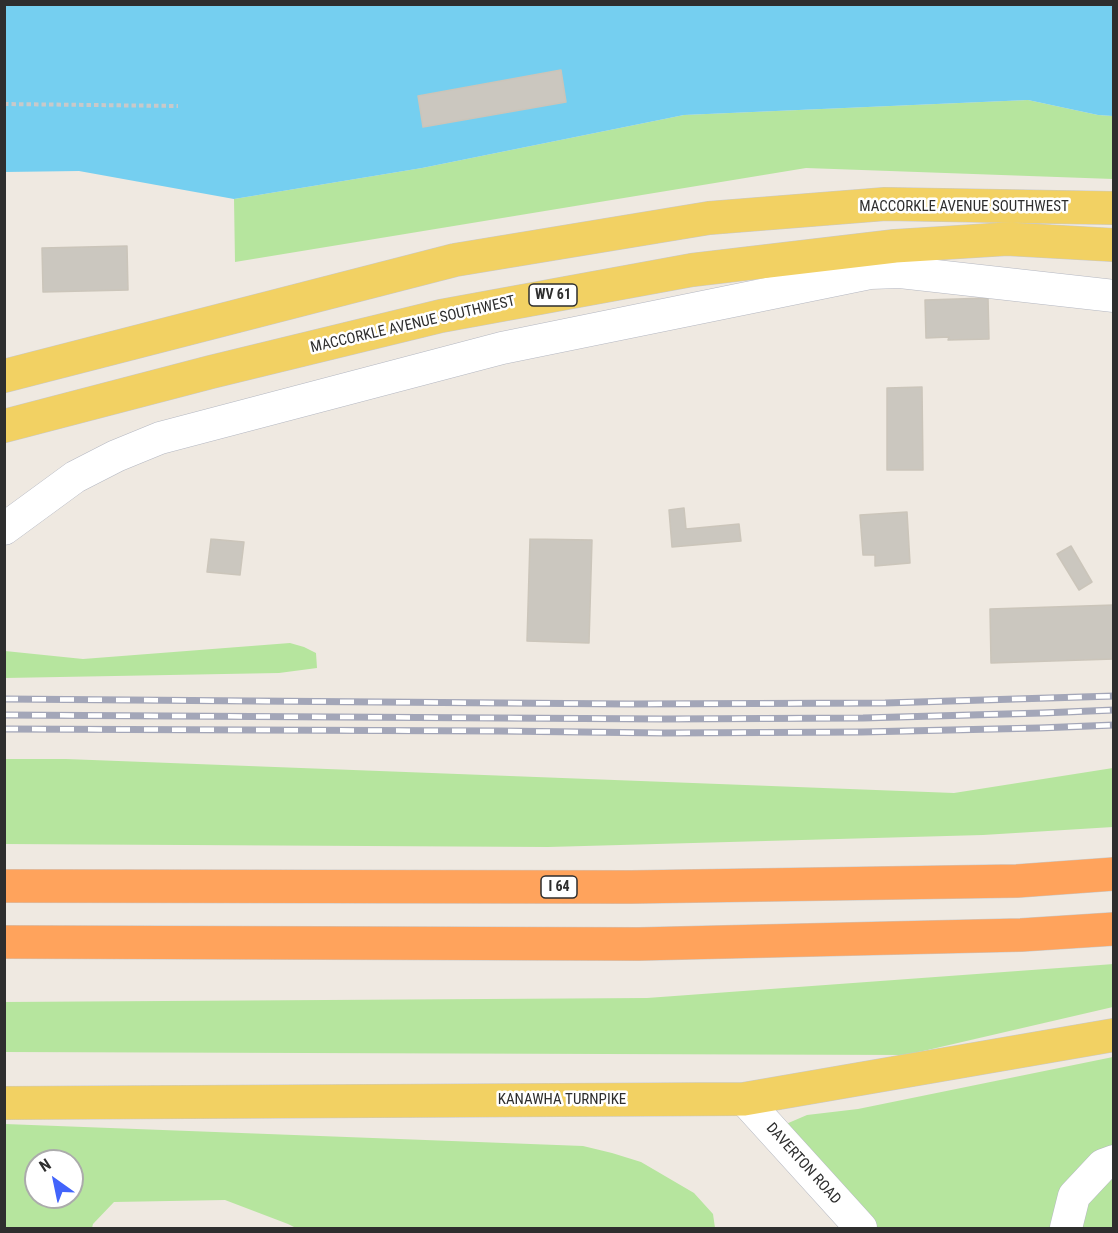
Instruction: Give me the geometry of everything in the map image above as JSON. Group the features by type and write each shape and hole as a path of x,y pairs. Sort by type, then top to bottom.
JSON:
{"highway":[{"name":"I 64","path":"4,886 631,887 1017,881 1113,874"},
{"path":"4,942 639,944 1021,935 1113,930"}],"main road":[{"name":"MACCORKLE AVENUE SOUTHWEST","path":"4,376 456,260 709,218 885,204 1113,208"},
{"name":"MACCORKLE AVENUE SOUTHWEST","path":"4,426 441,316 692,270 928,244 1007,240 1113,245"},
{"name":"KANAWHA TURNPIKE","path":"4,1103 744,1099 1113,1035"}],"street":[{"path":"4,529 75,477 116,456 160,438 502,348 870,273 900,272 1113,296"},
{"name":"DAVERTON ROAD","path":"744,1099 861,1228"},
{"path":"1066,1228 1074,1196 1103,1165 1113,1161"}],"path":[{"path":"4,104 178,106"}],"green space":[{"path":"1028,100 1113,116 1113,179 806,168 235,262 234,199 422,168 684,115"},
{"path":"290,643 316,653 317,668 279,673 5,678 5,651 83,659"},
{"path":"5,759 66,759 954,793 1113,768 1113,827 983,835 548,847 5,844"},
{"path":"1114,964 1113,1007 906,1055 5,1052 4,1002 647,998"},
{"path":"1113,1057 1113,1228 874,1228 786,1124 807,1115 858,1109"},
{"path":"5,1124 583,1146 641,1162 694,1193 713,1214 715,1228 296,1228 225,1200 114,1202 93,1224 92,1228 5,1228"}],"water":[{"path":"4,5 1113,5 1113,116 1028,100 684,115 422,168 234,199 79,171 5,172"}],"building":[{"path":"561,70 566,102 423,127 418,96"},
{"path":"127,246 128,290 43,292 42,248"},
{"path":"988,298 989,339 926,338 925,300"},
{"path":"922,387 923,470 887,470 887,388"},
{"path":"684,508 686,529 739,524 741,541 672,547 669,510"},
{"path":"907,512 910,563 875,566 875,555 863,555 860,515"},
{"path":"211,539 244,542 240,575 207,572"},
{"path":"530,539 592,540 589,643 527,641"},
{"path":"1071,546 1092,582 1079,590 1057,554"},
{"path":"1114,605 1114,659 991,663 990,609"}],"railway":[{"path":"4,699 629,704 885,703 1114,696"},
{"path":"4,715 665,719 863,718 1114,710"},
{"path":"4,729 664,733 862,732 1114,725"}]}
